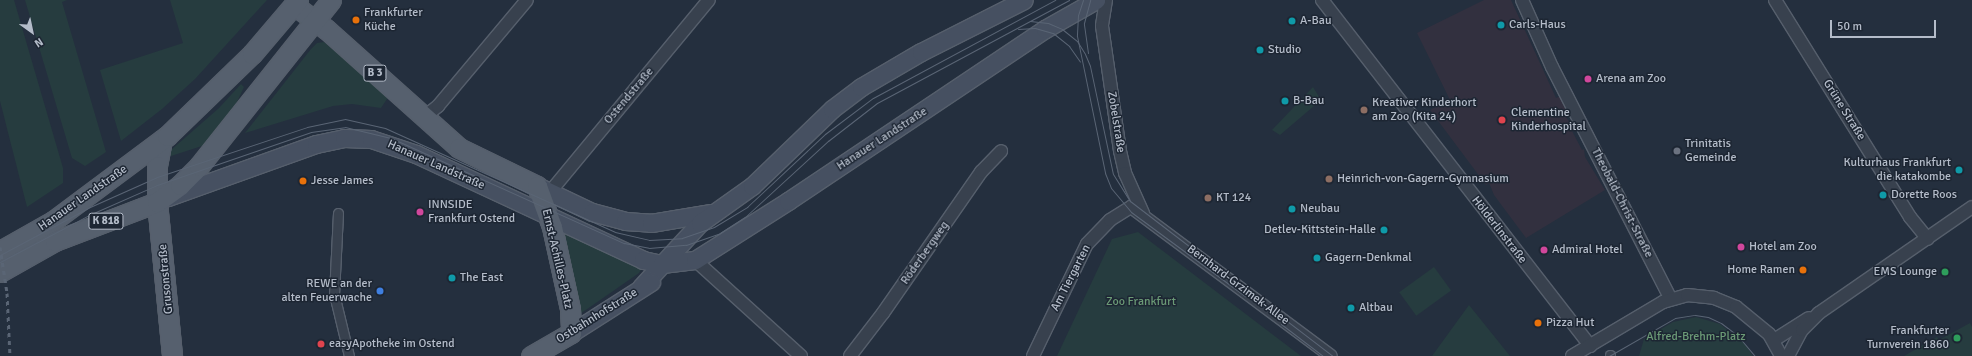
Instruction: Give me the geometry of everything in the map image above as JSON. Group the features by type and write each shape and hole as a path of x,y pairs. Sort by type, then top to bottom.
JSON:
{"main road":[{"path":"315,20 331,0"},
{"name":"Hanauer Landstraße","path":"662,264 705,218 752,186 832,110 861,87 921,52 1024,0"},
{"name":"Hanauer Landstraße","path":"0,272 55,241 157,202 316,144 358,137 400,147 636,257 662,264 695,260 788,201 1089,1"},
{"name":"Hanauer Landstraße","path":"0,251 53,221 162,140 230,77 296,2 424,117 467,153 544,189 613,218 636,223 705,218"},
{"name":"Hanauer Landstraße","path":"157,202 180,185 200,166 315,20"},
{"path":"157,202 157,166 162,140"},
{"name":"Ernst-Achilles-Platz","path":"544,189 548,216 570,309 571,333"},
{"name":"Grusonstraße","path":"157,202 172,356"},
{"path":"695,260 691,248 705,218"},
{"name":"Ostbahnhofstraße","path":"531,356 571,333 641,287 695,260"},
{"name":"Ostbahnhofstraße","path":"641,287 662,264"}],"street":[{"path":"424,117 438,106 527,0"},
{"name":"Ostendstraße","path":"544,189 709,0"},
{"name":"Zobelstraße","path":"1106,0 1102,26 1123,166 1144,214"},
{"name":"Hölderlinstraße","path":"1322,0 1590,346"},
{"name":"Theobald-Christ-Straße","path":"1522,0 1552,67 1670,298"},
{"name":"Grüne Straße","path":"1775,0 1910,217 1928,239"},
{"name":"Zobelstraße","path":"1089,1 1102,26"},
{"name":"Röderbergweg","path":"850,356 883,313 981,172 1001,151"},
{"name":"Am Tiergarten","path":"1033,356 1087,244 1110,220 1126,208 1132,207 1144,214"},
{"path":"1774,340 1830,305 1928,239 1972,207"},
{"path":"338,213 334,294 349,356"},
{"name":"Bernhard-Grzimek-Allee","path":"1144,214 1331,356"},
{"path":"695,260 801,356"},
{"path":"1572,356 1670,298 1699,295 1727,302 1762,327 1774,340 1781,356"},
{"path":"1788,356 1807,323 1830,305"}],"shaded area":[{"name":"Clementine Kinderhospital","path":"1484,0 1511,0 1556,98 1561,96 1570,113 1565,116 1572,125 1571,129 1582,150 1584,149 1585,157 1605,190 1526,238 1494,195 1489,183 1486,185 1430,110 1450,100 1417,33"}],"green space":[{"path":"0,0 14,0 63,168 63,183 27,207 0,101"},
{"path":"25,0 67,0 62,2 106,152 85,166 72,158"},
{"path":"170,0 267,0 195,79 162,109 121,141 100,70 183,43"},
{"path":"324,42 389,96 381,108 352,104 333,106 245,133 311,49 317,43"},
{"path":"241,84 244,87 236,104 208,144 168,157 171,150 219,108"},
{"path":"1313,87 1321,100 1280,135 1272,130"},
{"path":"563,227 642,268 639,273 580,314"},
{"name":"Zoo Frankfurt","path":"1138,232 1301,356 1057,356 1112,239"},
{"path":"1434,267 1451,290 1416,316 1399,292"},
{"path":"1469,305 1510,356 1432,356"},
{"name":"Alfred-Brehm-Platz","path":"1696,317 1720,324 1745,344 1753,356 1639,356 1644,339 1673,322"},
{"name":"Frankfurter Turnverein 1860","path":"1970,323 1972,327 1972,356 1904,356 1937,337 1939,340"}],"tram line":[{"path":"0,255 90,207 157,177 307,127 345,119 385,128 615,232 649,240 682,238 714,227 747,207 825,134 873,98 1055,0"},
{"path":"0,262 89,215 157,185 311,132 345,127 391,138 624,243 649,248 686,245 720,233 745,217 828,141 877,103 1069,0"},
{"path":"1083,0 1078,15 1077,36 1105,173 1111,188 1131,212 1245,296"},
{"path":"1088,53 1084,23 1090,0"},
{"path":"1030,21 1048,23 1062,29 1077,41 1085,54 1090,66 1113,174 1130,201 1333,356"},
{"path":"1018,29 1035,28 1053,33 1069,46 1080,62"},
{"path":"1609,356 1675,318 1695,315 1708,317 1721,323 1738,336 1755,356"},
{"path":"1281,324 1323,356"}],"railway":[{"path":"0,247 7,293 10,356"}],"place":[{"name":"Frankfurter Küche","path":"356,20"},
{"name":"A-Bau","path":"1292,21"},
{"name":"Carls-Haus","path":"1501,25"},
{"name":"Studio","path":"1260,50"},
{"name":"Arena am Zoo","path":"1588,79"},
{"name":"B-Bau","path":"1285,101"},
{"name":"Kreativer Kinderhort am Zoo (Kita 24)","path":"1364,110"},
{"name":"Clementine Kinderhospital","path":"1502,120"},
{"name":"Trinitatis Gemeinde","path":"1677,151"},
{"name":"Kulturhaus Frankfurt die katakombe","path":"1959,170"},
{"name":"Heinrich-von-Gagern-Gymnasium","path":"1329,179"},
{"name":"Jesse James","path":"303,181"},
{"name":"Dorette Roos","path":"1883,195"},
{"name":"KT 124","path":"1208,198"},
{"name":"Neubau","path":"1292,209"},
{"name":"INNSIDE Frankfurt Ostend","path":"420,212"},
{"name":"Detlev-Kittstein-Halle","path":"1384,230"},
{"name":"Hotel am Zoo","path":"1741,247"},
{"name":"Admiral Hotel","path":"1544,250"},
{"name":"Gagern-Denkmal","path":"1317,258"},
{"name":"Home Ramen","path":"1803,270"},
{"name":"EMS Lounge","path":"1945,272"},
{"name":"The East","path":"452,278"},
{"name":"REWE an der alten Feuerwache","path":"380,291"},
{"name":"Altbau","path":"1351,308"},
{"name":"Pizza Hut","path":"1538,323"},
{"name":"Frankfurter Turnverein 1860","path":"1957,338"},
{"name":"easyApotheke im Ostend","path":"321,344"}]}
